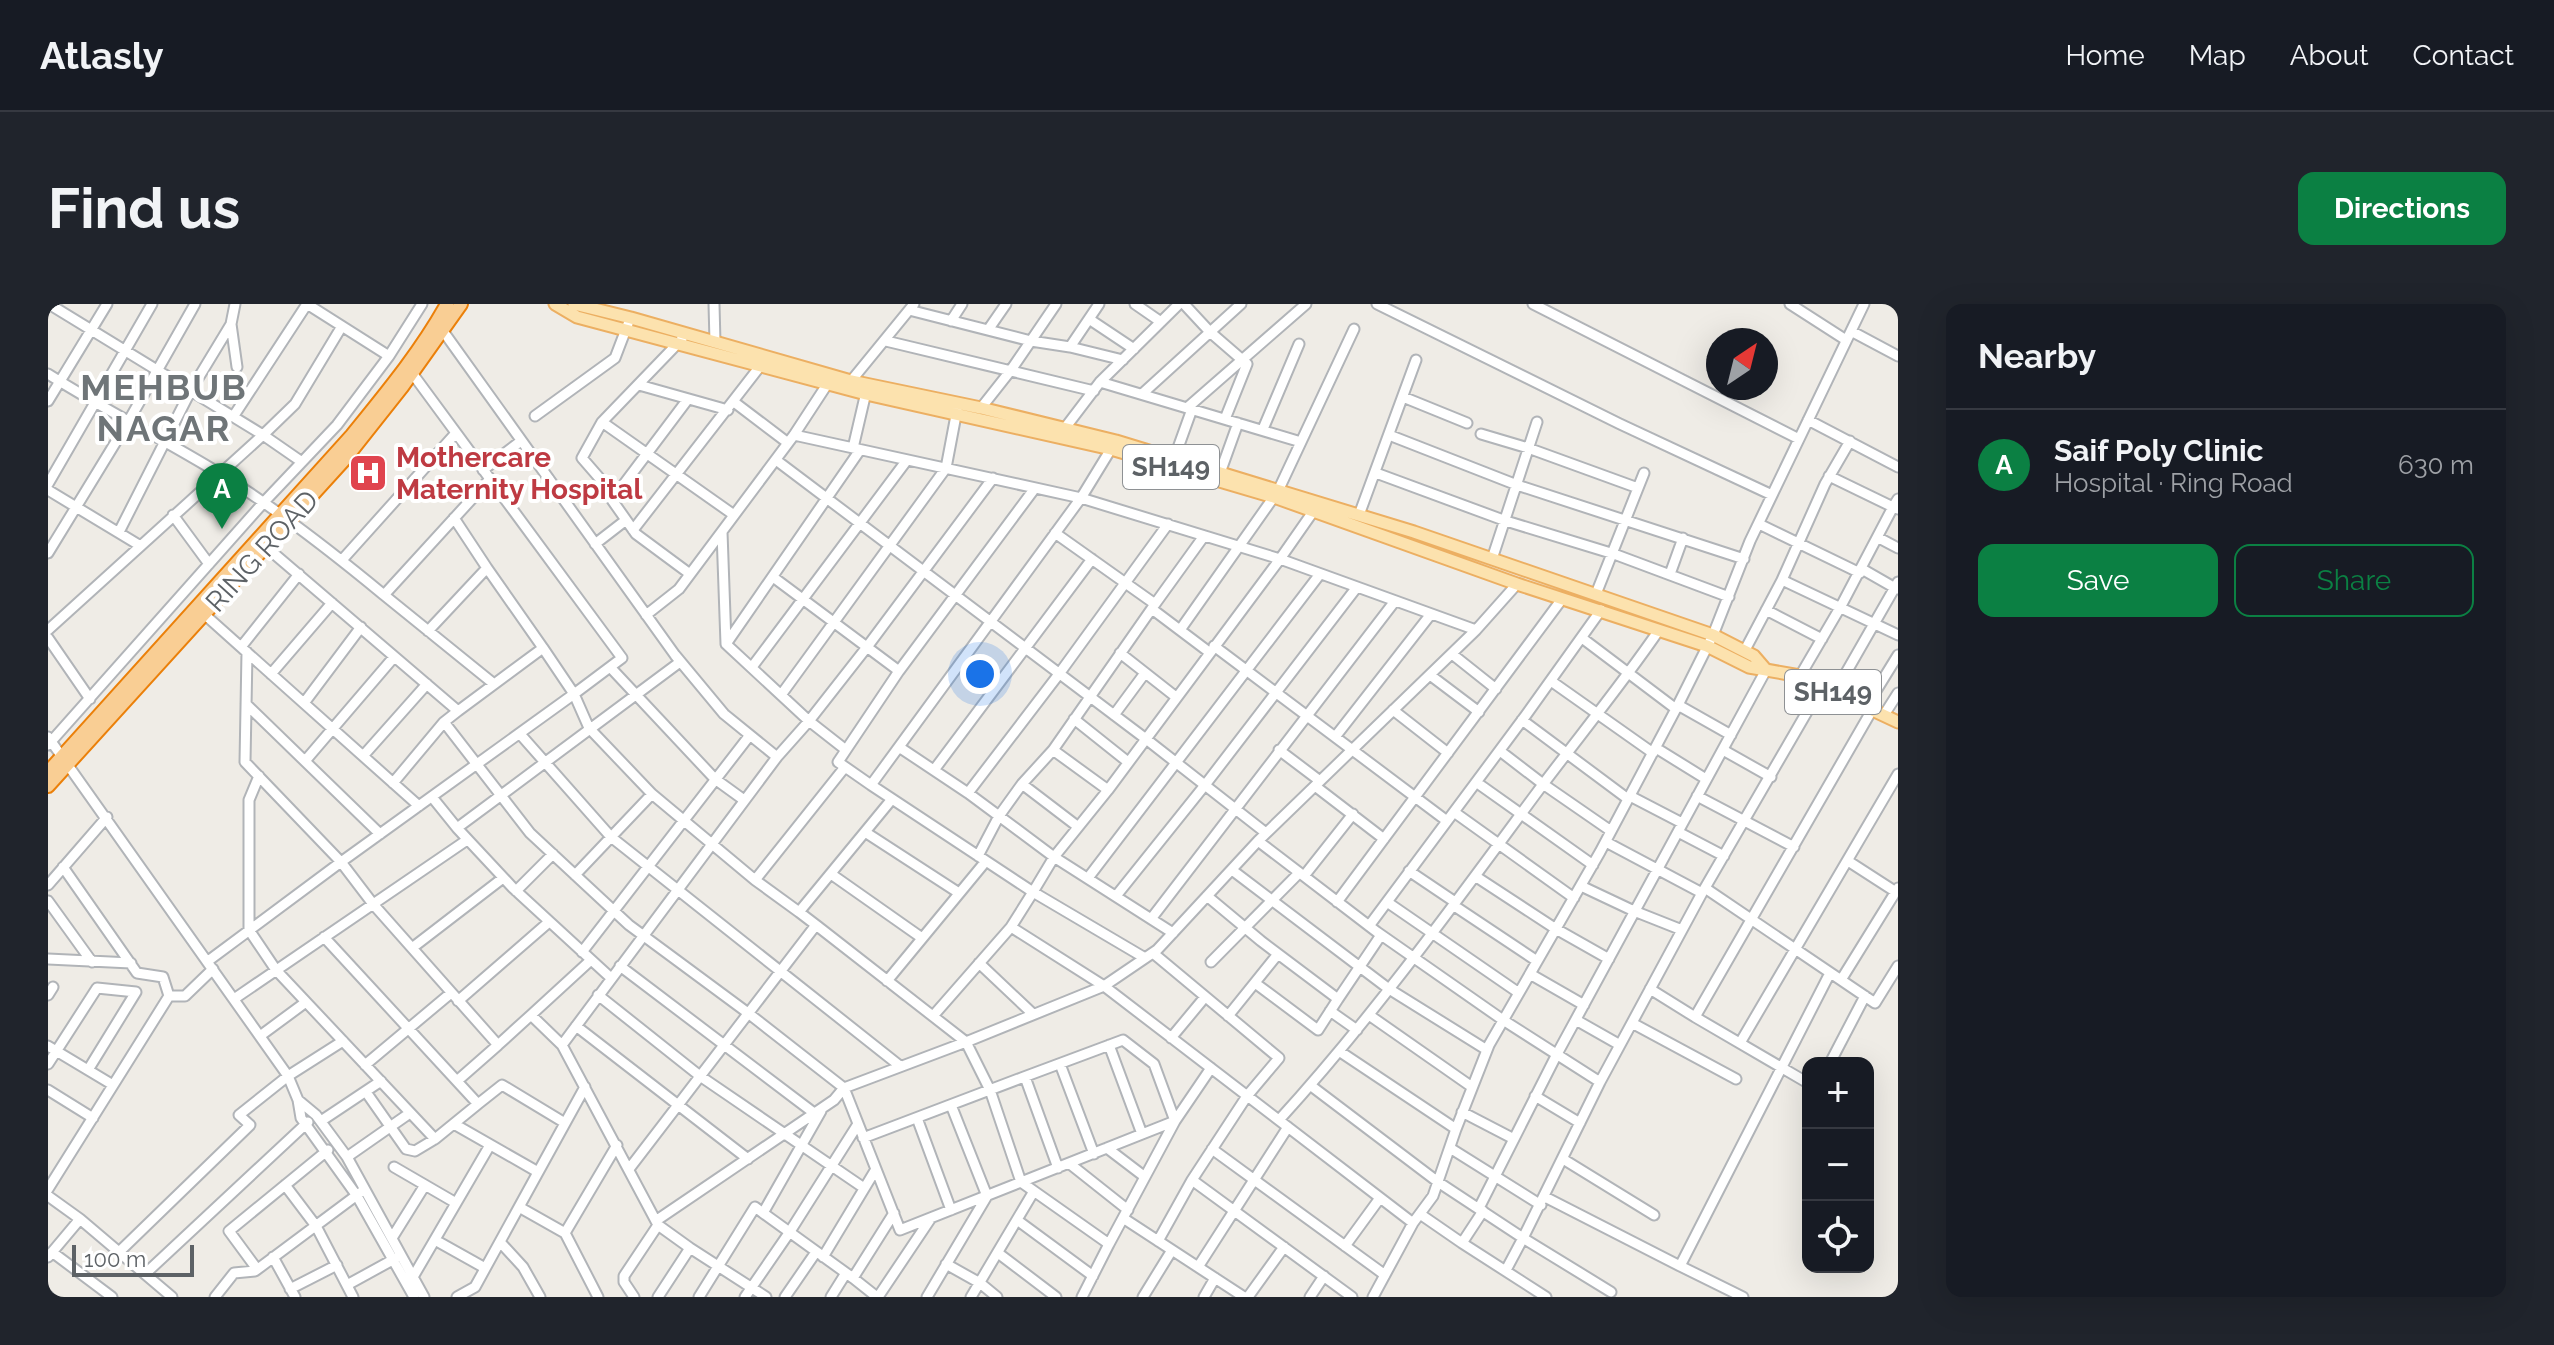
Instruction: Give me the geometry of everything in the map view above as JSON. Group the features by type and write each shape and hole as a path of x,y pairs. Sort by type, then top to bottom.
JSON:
{"highway":[{"name":"RING ROAD","path":"48,786 66,759 286,516 388,390 434,328 447,304"},
{"name":"RING ROAD","path":"48,772 66,759 204,614 265,546 286,516 345,459 461,304"}],"main road":[{"name":"SH149","path":"566,305 577,317 687,334 851,381 867,389"},
{"name":"SH149","path":"629,323 678,344 828,383 958,408 1174,459 1220,473 1517,584 1659,630 1745,650 1766,670"},
{"name":"SH149","path":"958,408 981,408 1065,428 1276,494"},
{"name":"SH149","path":"1316,508 1359,515 1596,594 1710,640 1749,667 1800,676 1898,722"}],"street":[{"path":"48,401 107,304"},
{"path":"139,545 48,487 152,304"},
{"path":"48,553 195,304"},
{"path":"235,304 231,324 237,367"},
{"path":"233,417 307,304 389,356"},
{"path":"414,1297 392,1238 306,1124 288,1076 66,759 49,741 337,425 389,356 422,304"},
{"path":"714,304 715,342"},
{"path":"951,321 962,304"},
{"path":"988,330 1006,304"},
{"path":"981,408 1056,304"},
{"path":"1070,347 1099,304"},
{"path":"1135,304 1161,322"},
{"path":"1065,428 1100,382 1182,304 1247,364 1225,419"},
{"path":"1142,394 1241,304"},
{"path":"1174,459 1189,408 1306,304"},
{"path":"1377,304 1772,495"},
{"path":"1533,304 1799,439"},
{"path":"1790,304 1848,336 1898,356"},
{"path":"1373,1297 1433,1196 1487,1050 1606,842 1677,707 1710,640 1772,495 1864,304"},
{"path":"51,307 191,390 302,462"},
{"path":"851,381 912,307 951,321 1123,360"},
{"path":"1089,319 1134,349"},
{"path":"535,416 615,358 629,323"},
{"path":"119,532 191,390 231,324"},
{"path":"48,630 295,404 342,326"},
{"path":"1180,630 1276,494 1354,329"},
{"path":"443,331 680,662 724,714 777,757"},
{"path":"615,496 582,458 602,422 687,334"},
{"path":"886,341 1094,391"},
{"path":"1263,429 1299,344"},
{"path":"1359,515 1416,360"},
{"path":"633,530 761,365"},
{"path":"169,996 185,996 211,965 249,930 622,658 412,373"},
{"path":"48,374 219,473 286,516 494,684"},
{"path":"1100,382 1301,442"},
{"path":"646,615 679,589 776,460 828,383"},
{"path":"639,385 688,399 731,406 791,439 856,449 1081,498 1280,559 1476,630"},
{"path":"726,644 827,499 856,449 867,389"},
{"path":"1403,397 1467,423"},
{"path":"688,399 612,500 633,530 690,574"},
{"path":"781,695 946,468 958,408"},
{"path":"1808,420 1898,467"},
{"path":"602,422 734,515"},
{"path":"1492,559 1537,422"},
{"path":"1220,473 1238,423"},
{"path":"342,560 456,433"},
{"path":"1481,434 1638,488"},
{"path":"1389,435 1517,485 1744,559"},
{"path":"384,595 454,518 487,474 521,441"},
{"path":"1745,650 1782,580 1829,476 1850,441"},
{"path":"871,785 1081,498 1114,445"},
{"path":"776,460 1205,785 1337,902 1503,1020 1600,1082"},
{"path":"752,667 907,460"},
{"path":"1376,473 1506,521 1614,554 1729,597"},
{"path":"1596,594 1644,473"},
{"path":"1800,676 1896,505 1829,476"},
{"path":"562,1045 744,800 867,647 993,478"},
{"path":"1035,488 899,671 838,762 1033,892 1149,956 1279,1058 1247,1096 1192,1180 1158,1241"},
{"path":"933,1016 1011,927 1054,857 1108,790 1316,508"},
{"path":"173,515 209,564"},
{"path":"454,518 574,694 589,728 652,794 710,845 966,1042 990,1090 1021,1182 1109,1244"},
{"path":"595,544 626,520"},
{"path":"968,793 1168,524"},
{"path":"1759,524 1897,586 1835,692"},
{"path":"722,532 726,644 809,721 846,750"},
{"path":"1055,533 1125,583 1180,630 1277,692 1447,821"},
{"path":"887,981 959,893 982,858 999,816 1022,784 1053,750 1204,536"},
{"path":"1670,574 1683,538"},
{"path":"1879,538 1898,548"},
{"path":"265,546 458,711"},
{"path":"934,770 1092,559"},
{"path":"428,631 487,568"},
{"path":"299,574 244,650 245,762 341,862 373,904 498,1045"},
{"path":"1088,878 1320,574"},
{"path":"773,577 899,671"},
{"path":"1782,580 1898,635"},
{"path":"634,1297 624,1282 624,1276 657,1222 834,1100 844,1088 1104,986 1149,956 1262,837 1452,654 1517,584"},
{"path":"1116,896 1357,587"},
{"path":"1337,902 1562,599"},
{"path":"1151,919 1395,601"},
{"path":"271,674 332,603"},
{"path":"1369,926 1601,610"},
{"path":"1766,610 1822,639"},
{"path":"204,614 419,806"},
{"path":"1335,737 1431,614"},
{"path":"304,703 361,627"},
{"path":"1279,1120 1414,958 1659,630"},
{"path":"48,638 90,699"},
{"path":"1582,638 1628,675 1677,707 1731,735"},
{"path":"393,783 444,722 543,648"},
{"path":"1120,653 1176,697"},
{"path":"1452,654 1496,689"},
{"path":"1695,1017 1794,847 1898,655"},
{"path":"305,761 394,657"},
{"path":"457,828 680,662"},
{"path":"610,667 715,779 744,800"},
{"path":"1462,1243 1557,1054 1766,670"},
{"path":"1114,715 1145,673"},
{"path":"1430,675 1479,712"},
{"path":"1551,681 1596,715 1706,779"},
{"path":"363,756 427,684"},
{"path":"1506,1270 1600,1082 1703,891 1822,686"},
{"path":"1884,715 1898,693"},
{"path":"246,704 380,834"},
{"path":"1393,710 1448,753"},
{"path":"1074,719 1128,762"},
{"path":"1522,720 1629,797 1724,856"},
{"path":"444,722 530,833 613,910 844,1088 900,1230 1175,1121"},
{"path":"520,734 611,837 900,1066"},
{"path":"582,952 750,735"},
{"path":"899,747 968,793 1054,857 1173,933"},
{"path":"1053,750 1108,790"},
{"path":"1279,750 1384,839"},
{"path":"1723,750 1771,777"},
{"path":"1500,751 1611,831"},
{"path":"755,880 845,767"},
{"path":"1740,1043 1898,774"},
{"path":"259,776 249,800 249,930 276,970 435,1139"},
{"path":"1476,782 1593,865"},
{"path":"1022,784 1077,826"},
{"path":"575,875 652,794"},
{"path":"1697,796 1794,847"},
{"path":"432,797 503,878 611,978"},
{"path":"799,912 892,799"},
{"path":"1454,812 1574,898"},
{"path":"1211,962 1302,874 1353,814"},
{"path":"48,885 107,817"},
{"path":"865,832 959,893"},
{"path":"234,999 467,840"},
{"path":"1606,842 1751,919 1875,1003 1898,966"},
{"path":"516,891 553,854"},
{"path":"1841,980 1897,890 1848,861"},
{"path":"48,1189 169,996 163,977 137,973 63,867"},
{"path":"1232,870 1389,989 1487,1050"},
{"path":"1409,871 1537,961"},
{"path":"831,874 922,938"},
{"path":"1475,876 1556,929 1609,959"},
{"path":"412,948 503,878"},
{"path":"1581,886 1682,930"},
{"path":"1207,896 1338,999"},
{"path":"48,901 92,962"},
{"path":"1387,902 1519,993"},
{"path":"365,1065 549,922"},
{"path":"629,1169 816,925"},
{"path":"1011,927 1104,986 1380,1198 1462,1243 1546,1297"},
{"path":"1255,983 1318,1030 1381,935"},
{"path":"324,937 478,1104"},
{"path":"1228,1016 1278,954"},
{"path":"48,959 131,963"},
{"path":"457,1081 591,960"},
{"path":"979,963 1033,1014"},
{"path":"620,966 723,1046 819,1110"},
{"path":"1680,1266 1830,973"},
{"path":"1530,974 1584,1005"},
{"path":"48,1064 52,1048 97,988 136,992 88,1070"},
{"path":"1650,989 1802,1080"},
{"path":"598,995 700,1076 864,1188"},
{"path":"1833,1057 1865,996"},
{"path":"1171,1038 1205,997"},
{"path":"260,1036 306,1002"},
{"path":"1330,1011 1357,1030"},
{"path":"531,1015 562,1045 657,1222 748,1292 766,1297"},
{"path":"1369,1015 1472,1087"},
{"path":"1576,1020 1620,1045"},
{"path":"1632,1023 1736,1079"},
{"path":"576,1026 748,1159"},
{"path":"863,1138 1123,1040 1154,1064 1175,1121"},
{"path":"119,1252 250,1125 239,1115 288,1076 343,1041"},
{"path":"1109,1045 1142,1134"},
{"path":"52,1048 113,1085"},
{"path":"1339,1051 1456,1129"},
{"path":"1060,1064 1094,1154"},
{"path":"1082,1297 1175,1121 1211,1068"},
{"path":"1025,1077 1058,1168"},
{"path":"145,1274 306,1124 381,1081"},
{"path":"366,1092 409,1151 415,1151 435,1139 502,1085 565,1123"},
{"path":"1310,1085 1438,1182 1611,1292"},
{"path":"457,1297 475,1287 585,1087"},
{"path":"48,1090 93,1118"},
{"path":"1535,1096 1580,1123"},
{"path":"298,1100 319,1118 347,1157 361,1193 424,1297"},
{"path":"951,1105 987,1196"},
{"path":"763,1213 819,1110"},
{"path":"1462,1112 1514,1139"},
{"path":"347,1157 410,1113"},
{"path":"917,1118 951,1210"},
{"path":"454,1124 538,1172"},
{"path":"748,1292 858,1124"},
{"path":"1198,1267 1288,1127"},
{"path":"257,1269 229,1231 337,1143"},
{"path":"413,1277 490,1145"},
{"path":"565,1233 617,1145"},
{"path":"1107,1148 1145,1177"},
{"path":"1450,1148 1496,1177 1543,1201 1743,1297"},
{"path":"1212,1149 1385,1275"},
{"path":"1563,1159 1654,1215"},
{"path":"1070,1164 1158,1241 1246,1297 1284,1247"},
{"path":"394,1167 456,1203"},
{"path":"785,1297 819,1254 876,1169"},
{"path":"1192,1180 1352,1297"},
{"path":"285,1185 316,1226 352,1297"},
{"path":"392,1238 425,1185"},
{"path":"971,1297 1034,1191"},
{"path":"215,1297 234,1273 257,1269 361,1193"},
{"path":"48,1196 172,1297"},
{"path":"927,1297 987,1196"},
{"path":"1345,1246 1380,1198"},
{"path":"519,1207 565,1233 598,1297"},
{"path":"699,1297 755,1207 875,1296 931,1218"},
{"path":"831,1297 894,1213"},
{"path":"80,1219 50,1255 112,1297"},
{"path":"1017,1220 1093,1276"},
{"path":"435,1240 485,1268"},
{"path":"500,1242 523,1267 540,1297"},
{"path":"658,1297 690,1248"},
{"path":"1143,1297 1172,1250"},
{"path":"998,1253 1056,1297"},
{"path":"273,1257 293,1293 337,1265"},
{"path":"347,1285 398,1257"},
{"path":"946,1264 980,1283 997,1297"},
{"path":"1310,1297 1324,1276"},
{"path":"1204,1297 1215,1278"},
{"path":"475,1287 480,1297"}],"place":[{"name":"Mothercare Maternity Hospital","path":"368,473"},
{"name":"Saif Poly Clinic","path":"222,529"}],"district":[{"name":"MEHBUB NAGAR","path":"164,408"}]}
